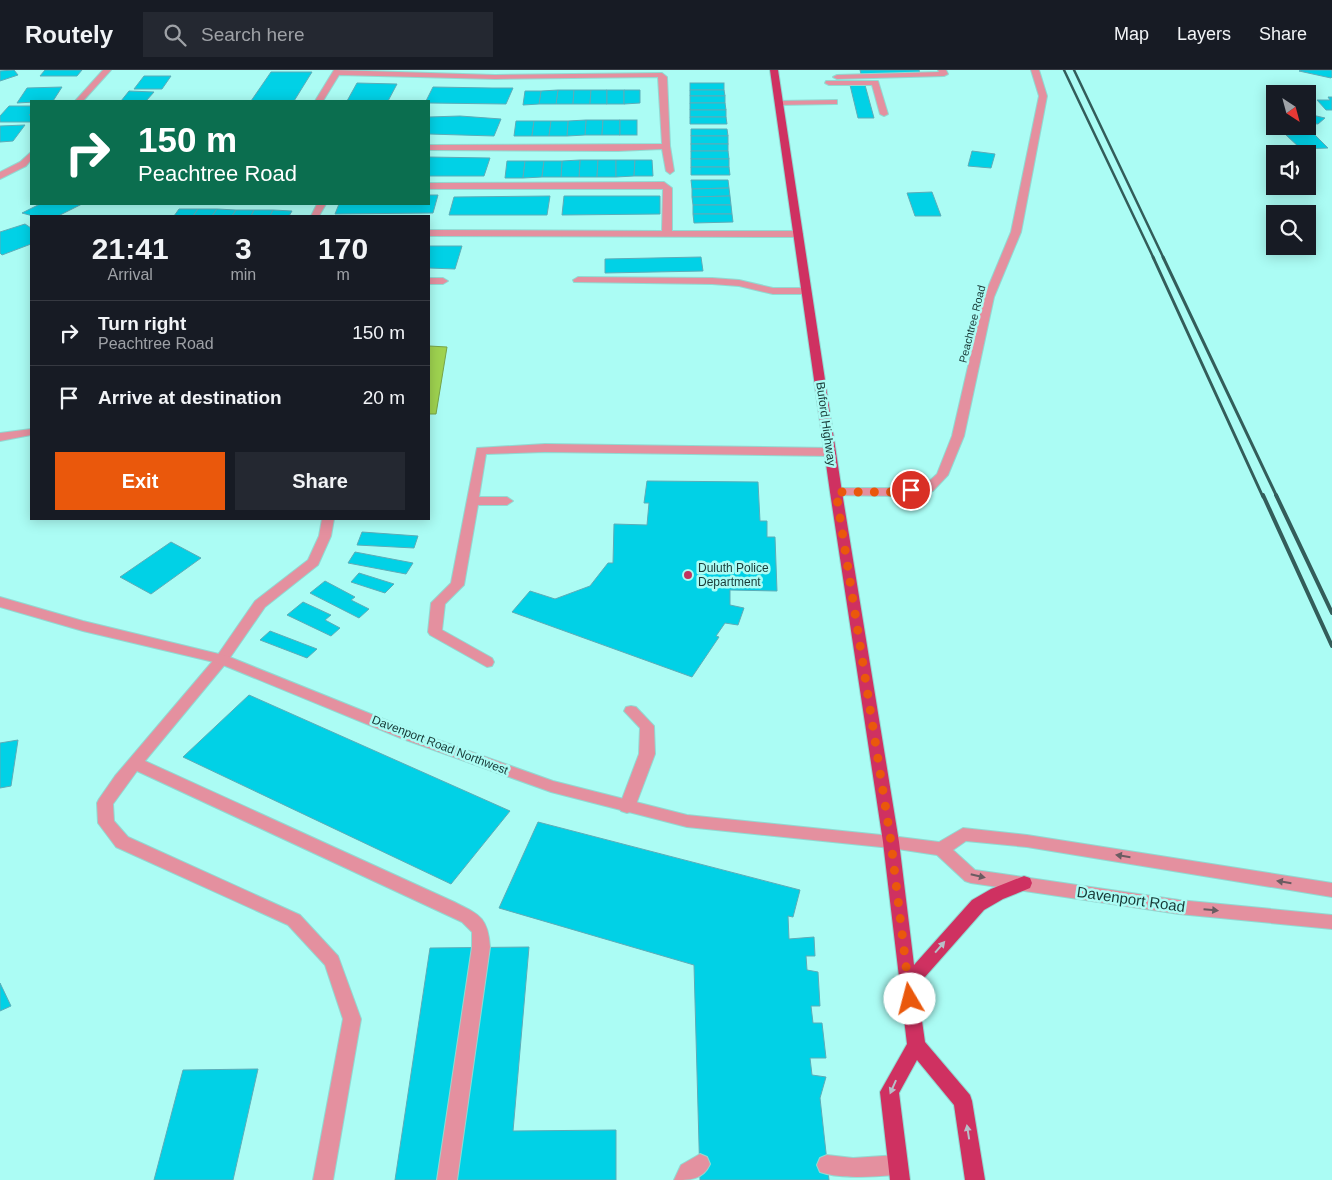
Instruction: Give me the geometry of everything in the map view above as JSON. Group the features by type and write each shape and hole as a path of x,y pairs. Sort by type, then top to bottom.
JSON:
{"main road":[{"name":"Buford Highway","path":"774,70 836,492 891,842 916,1045"},
{"path":"908,984 978,906 996,894 1024,883"},
{"path":"898,1172 889,1092 916,1045 962,1101 976,1180"}],"street":[{"path":"80,100 108,70"},
{"path":"836,77 944,74 942,70"},
{"name":"Peachtree Road","path":"836,492 893,492 929,488 942,476 958,436 989,297 1016,232 1043,96 1035,70"},
{"path":"320,100 336,72 495,76 659,75 663,77 666,146 670,171"},
{"path":"829,83 875,83 884,114"},
{"path":"779,103 834,102"},
{"path":"430,148 618,148 666,146"},
{"path":"0,176 23,164 30,156"},
{"path":"430,186 664,185 668,188 667,234"},
{"path":"430,233 798,234"},
{"path":"430,281 443,281"},
{"path":"0,437 30,432"},
{"path":"487,662 435,632 438,603 457,585 481,451 491,445 558,443 710,444 830,452"},
{"path":"472,501 507,501"},
{"path":"323,1180 352,1019 332,961 294,920 122,842 106,824 105,804 134,762 222,658 260,604 313,562 325,536 328,520"},
{"name":"Davenport Road Northwest","path":"0,602 83,626 222,658 408,735 551,786 627,807 687,822 891,842"},
{"path":"627,807 648,754 647,726 631,711"},
{"path":"134,762 446,906 468,917 480,929 481,947 447,1180"},
{"path":"891,842 941,849 963,834 1027,841 1332,890"},
{"name":"Davenport Road","path":"941,849 972,876 1179,907 1332,922"},
{"path":"684,1180 688,1172 700,1164"},
{"path":"827,1165 898,1172"}],"lane":[{"path":"578,280 712,281 739,283 773,291 806,291"}],"shaded area":[{"path":"430,346 447,347 436,414 430,414"}],"building":[{"path":"14,70 18,75 0,81 0,71"},
{"path":"45,70 82,70 77,76 40,76"},
{"path":"860,70 919,70 920,73 861,74"},
{"path":"1332,70 1332,77 1299,71"},
{"path":"271,72 312,72 295,100 252,100"},
{"path":"144,76 171,76 162,89 134,89"},
{"path":"357,83 397,84 389,100 348,100"},
{"path":"690,83 724,83 724,90 690,90"},
{"path":"850,85 865,85 874,118 858,118"},
{"path":"62,87 54,100 30,100 30,102 17,103 27,88"},
{"path":"433,87 513,88 506,104 430,103 430,100 426,100"},
{"path":"558,90 574,90 573,104 556,104"},
{"path":"558,90 556,104 539,104 541,91"},
{"path":"574,90 591,90 590,104 573,104"},
{"path":"591,90 607,90 607,104 590,104"},
{"path":"607,90 624,90 624,104 607,104"},
{"path":"624,90 640,90 640,103 624,104"},
{"path":"690,90 724,90 725,96 690,96"},
{"path":"129,91 154,92 147,100 122,100"},
{"path":"525,91 541,91 539,104 523,105"},
{"path":"690,96 725,96 725,103 690,103"},
{"path":"1328,97 1332,97 1332,110 1326,110 1317,100 1330,100"},
{"path":"690,103 725,103 726,110 690,110"},
{"path":"9,106 30,106 30,122 0,122 0,116"},
{"path":"690,110 726,110 726,117 690,117"},
{"path":"460,116 501,119 494,136 430,134 430,117"},
{"path":"1316,116 1325,118 1316,124"},
{"path":"690,117 726,117 727,124 690,124"},
{"path":"586,120 603,120 602,135 585,135"},
{"path":"586,120 585,135 567,136 568,121"},
{"path":"603,120 620,120 620,135 602,135"},
{"path":"620,120 637,120 637,135 620,135"},
{"path":"516,121 534,121 532,136 514,136"},
{"path":"534,121 551,121 549,136 532,136"},
{"path":"551,121 568,121 567,136 549,136"},
{"path":"25,125 13,141 0,142 0,126"},
{"path":"691,129 727,129 728,136 691,136"},
{"path":"1286,135 1315,135 1328,148 1316,148 1316,145 1297,145"},
{"path":"691,136 728,136 728,144 691,144"},
{"path":"691,144 728,144 728,151 691,151"},
{"path":"691,151 728,151 729,159 691,159"},
{"path":"972,151 995,154 991,168 968,166"},
{"path":"430,157 490,158 484,176 430,176"},
{"path":"691,159 729,159 729,167 691,167"},
{"path":"580,160 598,160 597,177 579,177"},
{"path":"580,160 579,177 561,177 562,161"},
{"path":"598,160 616,160 616,177 597,177"},
{"path":"616,160 635,160 634,176 616,177"},
{"path":"635,160 652,160 653,176 634,176"},
{"path":"507,161 525,161 523,178 505,178"},
{"path":"525,161 544,161 542,177 523,178"},
{"path":"544,161 562,161 561,177 542,177"},
{"path":"691,167 729,167 730,175 691,175"},
{"path":"691,180 728,180 729,188 692,189"},
{"path":"729,188 730,196 692,197 692,189"},
{"path":"932,192 941,216 915,216 907,193"},
{"path":"430,195 438,195 433,213 335,214 339,205 430,205"},
{"path":"550,196 547,215 449,215 454,197"},
{"path":"564,196 660,196 660,214 562,215"},
{"path":"730,196 731,205 693,205 692,197"},
{"path":"38,205 80,205 60,215 30,215 22,213"},
{"path":"693,205 731,205 732,214 693,214"},
{"path":"179,209 198,209 194,215 175,215"},
{"path":"198,209 217,209 213,215 194,215"},
{"path":"217,209 236,210 233,215 213,215"},
{"path":"236,210 254,210 252,215 233,215"},
{"path":"254,210 273,210 270,215 252,215"},
{"path":"273,210 292,211 290,215 270,215"},
{"path":"693,214 732,214 733,222 694,223"},
{"path":"25,224 30,227 30,244 2,255 0,253 0,232"},
{"path":"430,246 462,246 455,269 430,268"},
{"path":"701,257 703,271 605,273 605,259"},
{"name":"Duluth Police Department","path":"647,481 758,482 760,521 767,521 767,537 775,537 777,591 730,590 730,605 744,608 738,625 725,623 716,636 719,637 692,677 512,612 530,591 555,599 590,586 608,563 613,563 614,524 647,525 649,503 644,503"},
{"path":"362,532 418,536 414,548 357,545"},
{"path":"171,542 201,558 151,594 120,577"},
{"path":"355,552 413,563 406,574 348,563"},
{"path":"359,573 394,584 385,593 351,582"},
{"path":"325,581 355,597 351,600 369,609 359,618 310,593"},
{"path":"303,602 331,615 325,620 340,628 331,636 287,615"},
{"path":"270,631 317,649 307,658 260,640"},
{"path":"249,695 510,811 451,884 183,757"},
{"path":"18,740 11,786 0,788 0,743"},
{"path":"538,822 800,890 793,917 788,916 789,939 814,937 815,956 806,956 807,970 818,972 820,1006 811,1006 813,1023 822,1023 826,1058 810,1058 812,1075 826,1077 820,1098 829,1180 700,1180 694,965 499,908"},
{"path":"529,947 513,1131 616,1130 616,1180 395,1180 430,948"},
{"path":"0,983 11,1006 0,1011"},
{"path":"258,1069 233,1180 154,1180 183,1070"}],"railway":[{"path":"1064,70 1154,259"},
{"path":"1074,70 1164,259"},
{"path":"1153,257 1263,497"},
{"path":"1163,257 1277,497"},
{"path":"1263,495 1332,646"},
{"path":"1276,495 1332,613"}],"place":[{"name":"Duluth Police Department","path":"688,575"}],"route":[{"path":"910,999 891,842 836,492 893,492 911,490"}]}
